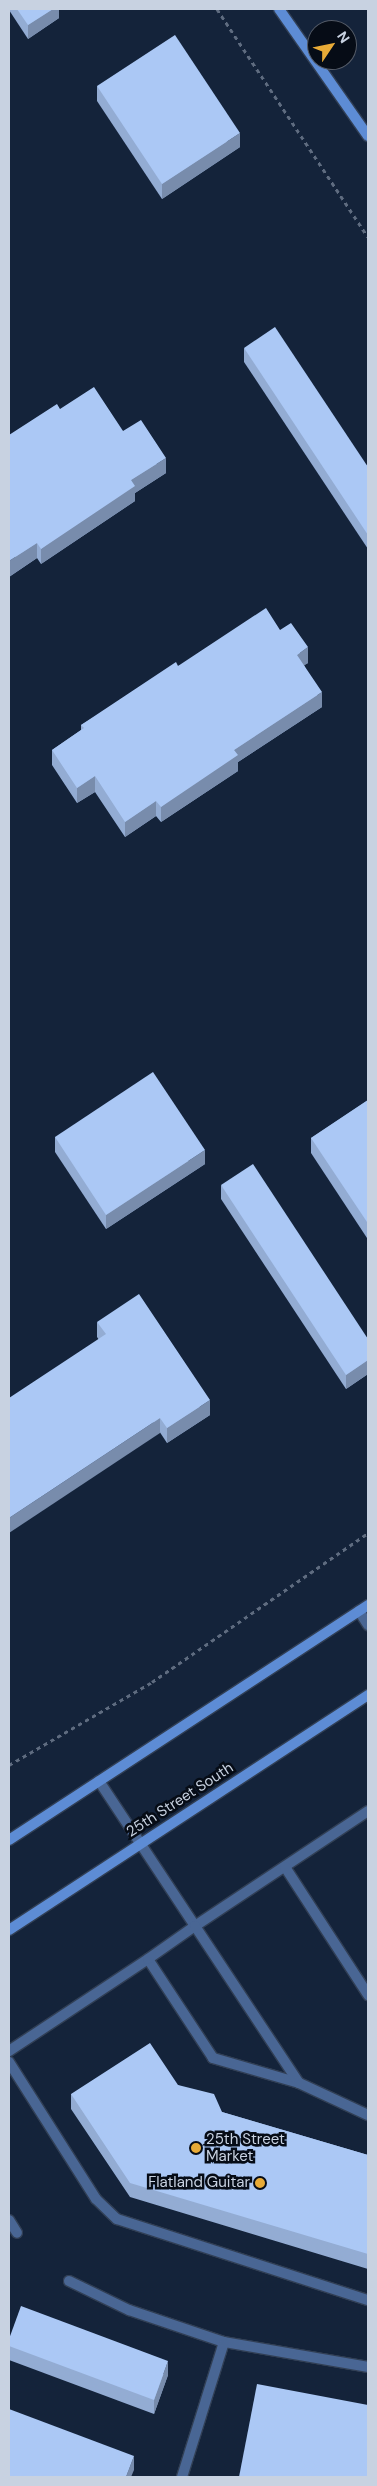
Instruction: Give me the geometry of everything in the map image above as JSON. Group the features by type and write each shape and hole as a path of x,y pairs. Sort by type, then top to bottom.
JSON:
{"main road":[{"path":"279,9 368,136"},
{"path":"9,1840 368,1605"},
{"name":"25th Street South","path":"9,1930 368,1694"}],"lane":[{"path":"359,1612 368,1625"},
{"path":"99,1781 299,2083"},
{"path":"9,2051 368,1811"},
{"path":"285,1867 368,1995"},
{"path":"148,1958 213,2058 299,2083 368,2114"},
{"path":"9,2062 96,2199 117,2219 368,2300"},
{"path":"9,2220 17,2233"},
{"path":"69,2281 129,2310 224,2342 368,2367"},
{"path":"182,2477 224,2342"}],"path":[{"path":"217,9 368,237"},
{"path":"9,1765 152,1682 368,1533"}],"building":[{"path":"17,9 53,9 28,25"},
{"path":"175,35 240,133 162,184 97,86"},
{"path":"275,327 368,467 368,535 244,348"},
{"path":"94,387 123,431 141,420 166,458 131,480 135,486 41,549 37,543 9,561 9,435 57,404 60,409"},
{"path":"266,608 280,630 291,623 308,647 297,655 322,692 234,750 238,755 161,807 156,801 125,822 95,776 77,788 52,750 84,728 81,725 176,662 178,666"},
{"path":"153,1072 205,1150 106,1215 55,1137"},
{"path":"368,1100 368,1222 367,1222 311,1138"},
{"path":"253,1164 368,1339 368,1360 346,1375 221,1185"},
{"path":"139,1294 210,1400 167,1428 160,1418 9,1518 9,1398 106,1334 97,1322"},
{"name":"25th Street Market","path":"150,2043 178,2085 214,2094 222,2112 368,2155 368,2254 130,2183 71,2094"},
{"path":"21,2306 168,2361 154,2400 9,2346 9,2339"},
{"path":"257,2384 368,2405 368,2477 239,2477"},
{"path":"9,2409 134,2456 126,2477 9,2477"}],"place":[{"name":"25th Street Market","path":"196,2148"},
{"name":"Flatland Guitar","path":"260,2183"}]}
